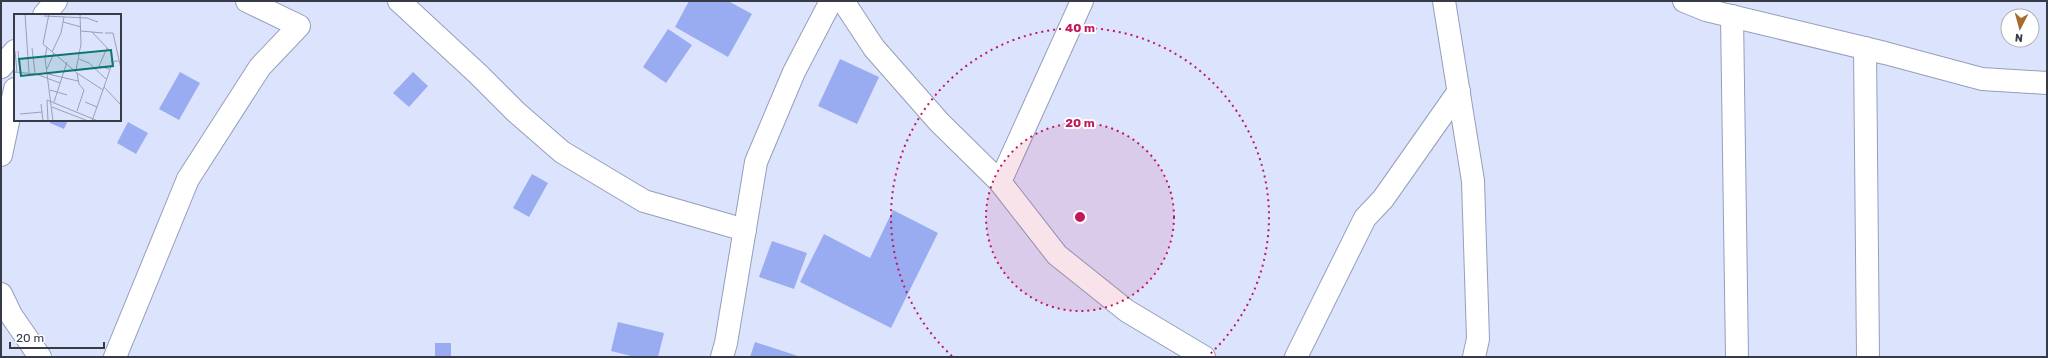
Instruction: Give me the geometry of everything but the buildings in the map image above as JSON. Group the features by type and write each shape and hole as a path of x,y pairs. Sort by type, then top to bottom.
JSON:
{"street":[{"path":"45,14 56,1"},
{"path":"115,357 188,179 260,67 299,26 247,1"},
{"path":"399,1 478,74 516,112 562,152 644,201 745,230"},
{"path":"722,357 726,343 756,162 794,72 831,1"},
{"path":"843,1 874,48 939,122 1000,182 1057,255 1127,311 1204,357"},
{"path":"1000,182 1082,1"},
{"path":"1444,1 1473,181 1478,340 1474,357"},
{"path":"1684,1 1706,10 1865,48 1982,79 2047,83"},
{"path":"1732,16 1738,357"},
{"path":"1865,48 1868,357"},
{"path":"1,67 14,52"},
{"path":"1296,357 1365,218 1383,199 1459,91"},
{"path":"1,155 14,94"},
{"path":"1,294 11,315 40,357"}]}
